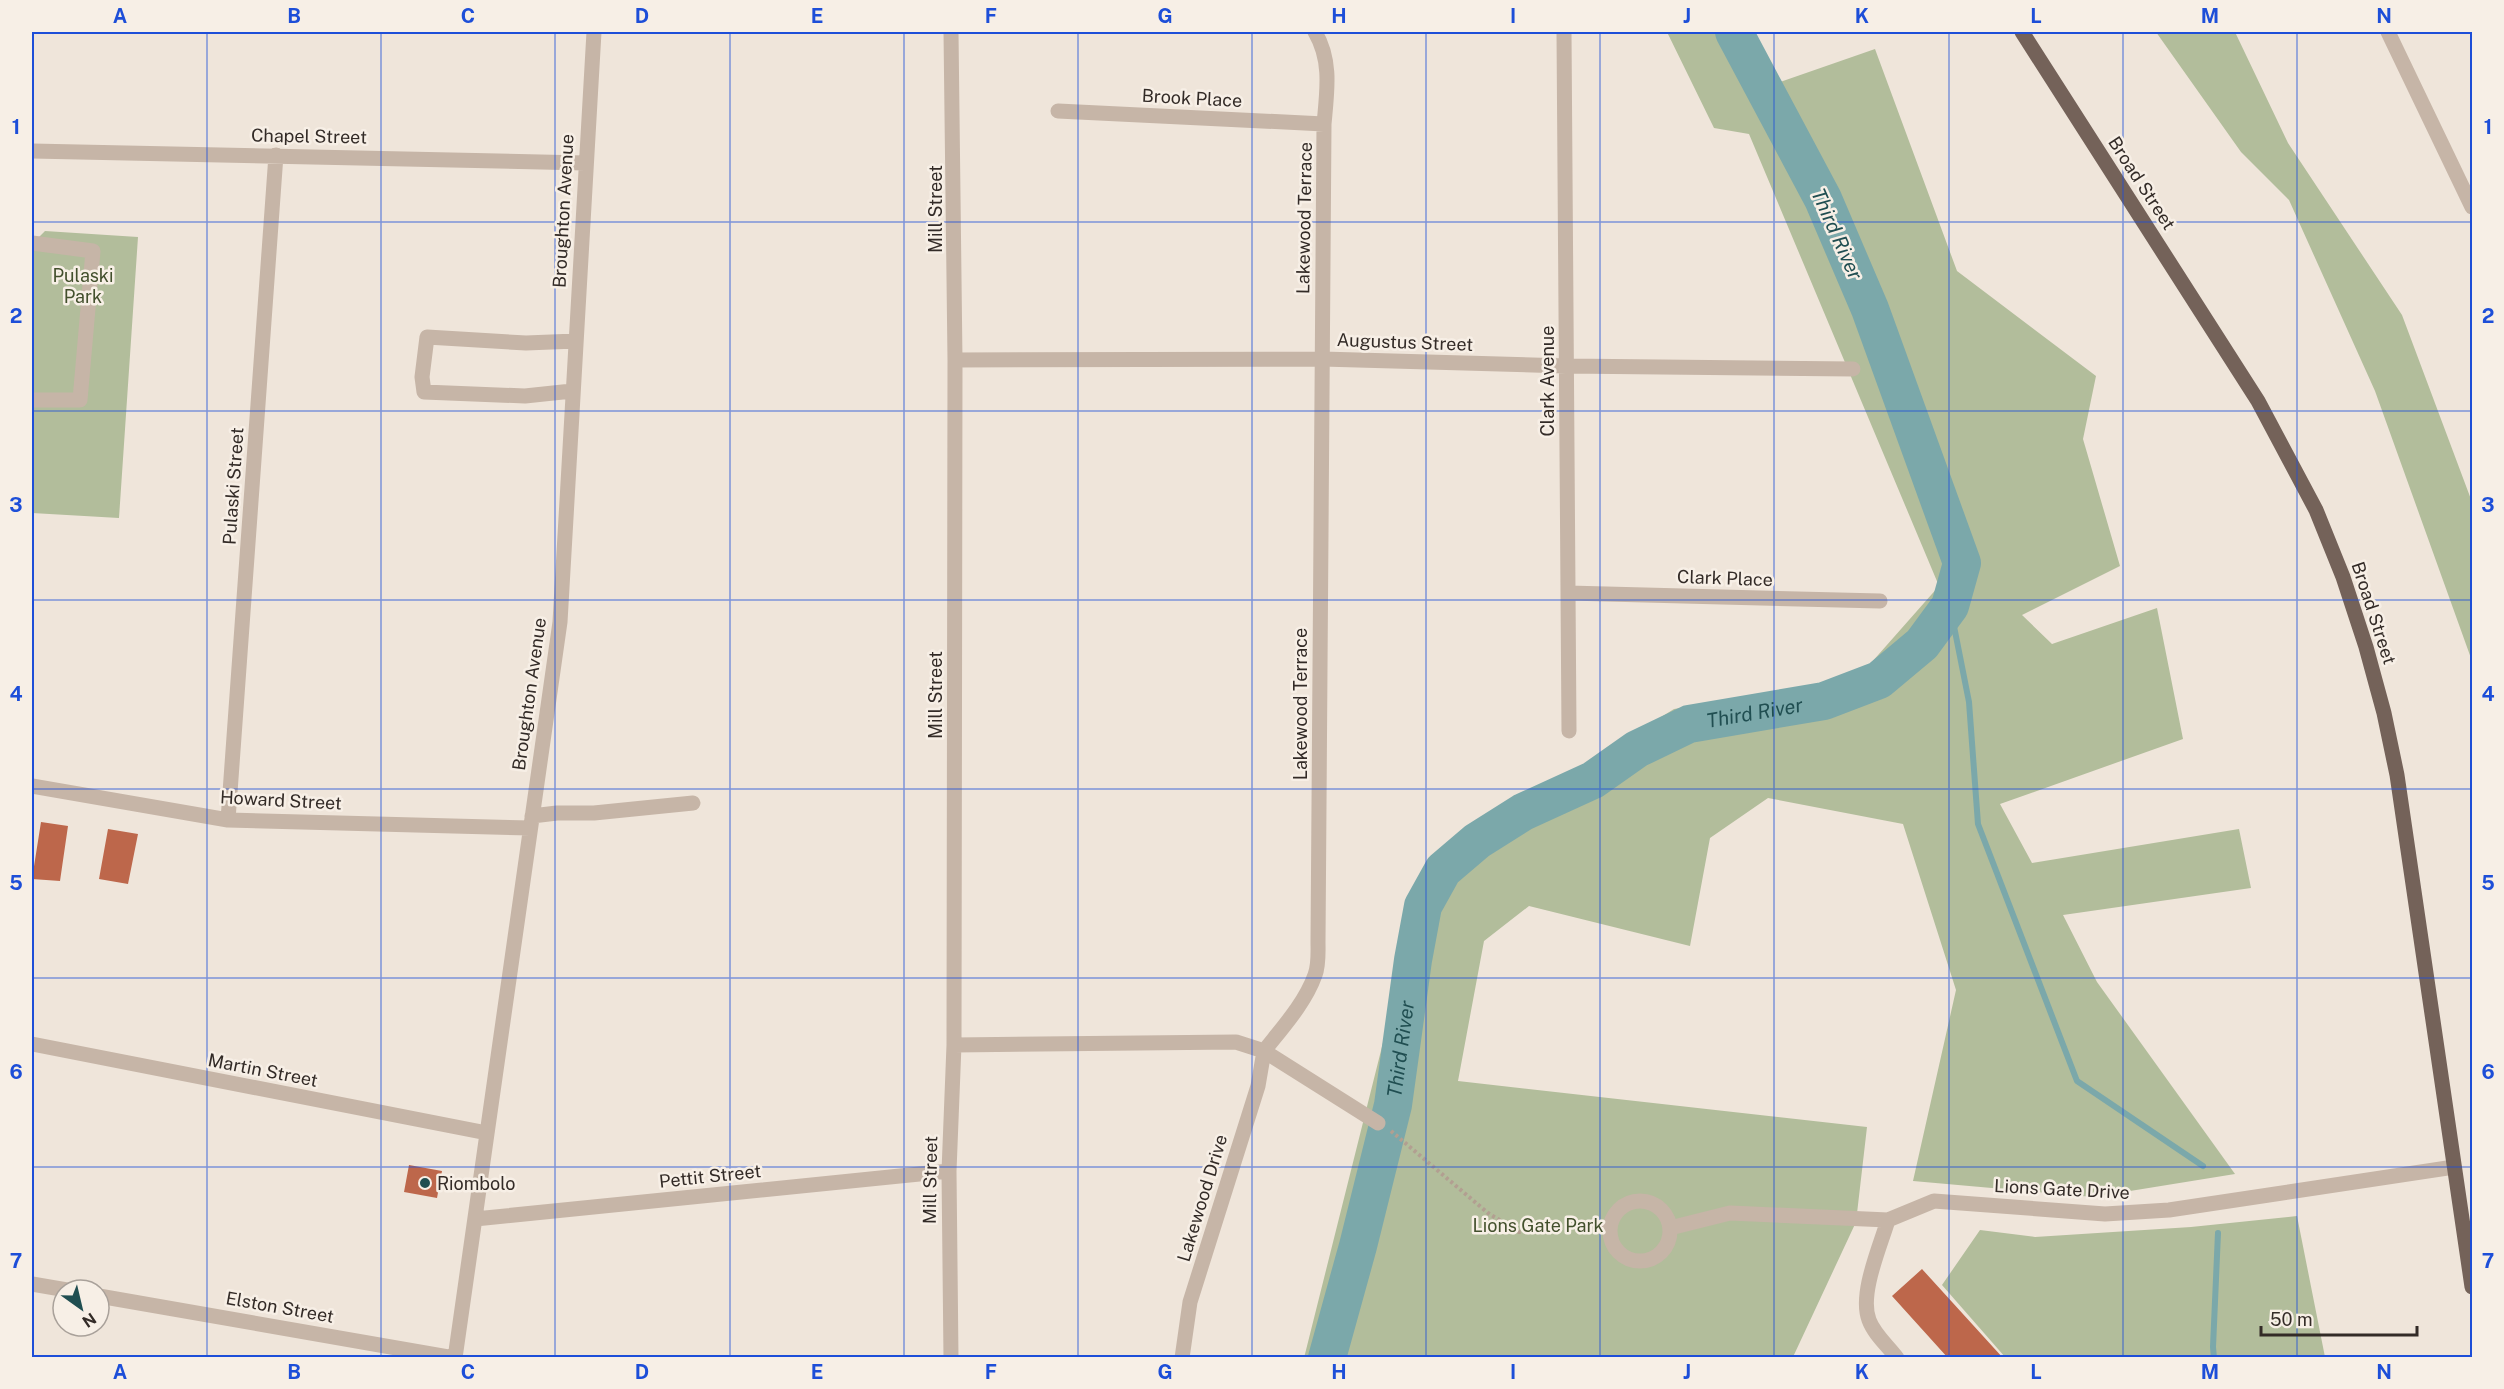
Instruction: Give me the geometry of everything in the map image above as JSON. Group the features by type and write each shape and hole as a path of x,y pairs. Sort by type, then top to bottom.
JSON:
{"main road":[{"name":"Broad Street","path":"2022,32 2258,401 2316,510 2343,577 2384,713 2397,775 2472,1287"}],"street":[{"name":"Broughton Avenue","path":"454,1358 560,622 594,32"},
{"name":"Mill Street","path":"951,32 955,360 954,1045 948,1171 951,1358"},
{"name":"Lakewood Terrace","path":"1264,1051 1307,994 1316,973 1318,941 1324,123 1328,71 1322,43 1315,32"},
{"name":"Clark Avenue","path":"1564,32 1569,731"},
{"path":"2388,32 2472,207"},
{"name":"Brook Place","path":"1058,111 1324,123"},
{"name":"Chapel Street","path":"32,151 585,163"},
{"name":"Pulaski Street","path":"228,820 276,155"},
{"path":"32,400 80,400 93,251 37,243"},
{"path":"572,391 525,396 424,392 422,377 427,337 526,343 576,340"},
{"name":"Augustus Street","path":"955,360 1322,359 1566,366 1853,369"},
{"name":"Clark Place","path":"1568,593 1880,601"},
{"name":"Howard Street","path":"32,786 228,820 531,822 693,803"},
{"path":"954,1045 1236,1042 1264,1051 1378,1123"},
{"name":"Martin Street","path":"32,1044 487,1133"},
{"name":"Lakewood Drive","path":"1182,1358 1190,1302 1258,1086 1264,1051"},
{"name":"Lions Gate Drive","path":"1670,1228 1730,1213 1888,1220 1934,1201 2105,1214 2169,1210 2454,1167"},
{"name":"Pettit Street","path":"475,1219 948,1171"},
{"path":"1635,1201 1654,1204 1668,1218 1669,1238 1658,1254 1650,1259 1640,1261 1629,1259 1621,1254 1610,1237 1610,1227 1612,1218 1618,1210 1635,1201"},
{"path":"1888,1220 1868,1286 1865,1307 1869,1322 1897,1358"},
{"path":"32,1284 51,1287"},
{"name":"Elston Street","path":"111,1298 454,1358"}],"path":[{"path":"1396,1135 1488,1213 1519,1232 1554,1227 1610,1227"}],"green space":[{"name":"Lions Gate Park","path":"1667,32 1744,32 1769,86 1875,49 1957,271 2096,376 2083,439 2120,566 2022,615 2052,644 2157,608 2183,739 2000,804 2032,863 2239,829 2251,888 2063,915 2097,982 2235,1174 2093,1197 1913,1181 1956,990 1903,824 1768,798 1710,838 1690,946 1529,906 1484,941 1458,1081 1867,1127 1856,1222 1793,1357 1304,1358 1428,863 1674,709 1856,680 1939,586 1749,134 1714,128"},
{"path":"2156,32 2235,32 2288,143 2402,315 2472,502 2472,661 2375,391 2289,200 2241,152"},
{"name":"Pulaski Park","path":"45,231 138,237 119,518 32,513 32,244"},
{"path":"2297,1216 2325,1357 2005,1357 1942,1285 1980,1230 2035,1237 2191,1227"}],"building":[{"path":"41,822 68,826 60,881 32,879"},
{"path":"108,829 138,834 128,884 99,879"},
{"path":"409,1165 442,1171 437,1198 404,1192"},
{"path":"1922,1269 2003,1358 1948,1358 1892,1296"}],"waterway":[{"name":"Third River","path":"1327,1358 1393,1105 1413,960 1423,906 1443,870 1477,841 1523,812 1593,780 1637,749 1689,724 1824,701 1879,680 1922,644 1950,606 1962,563 1870,309 1823,199 1734,32"},
{"path":"1950,606 1969,702 1978,824 2077,1081 2203,1166"},
{"path":"2214,1358 2218,1233"}],"place":[{"name":"Riombolo","path":"425,1183"}]}
